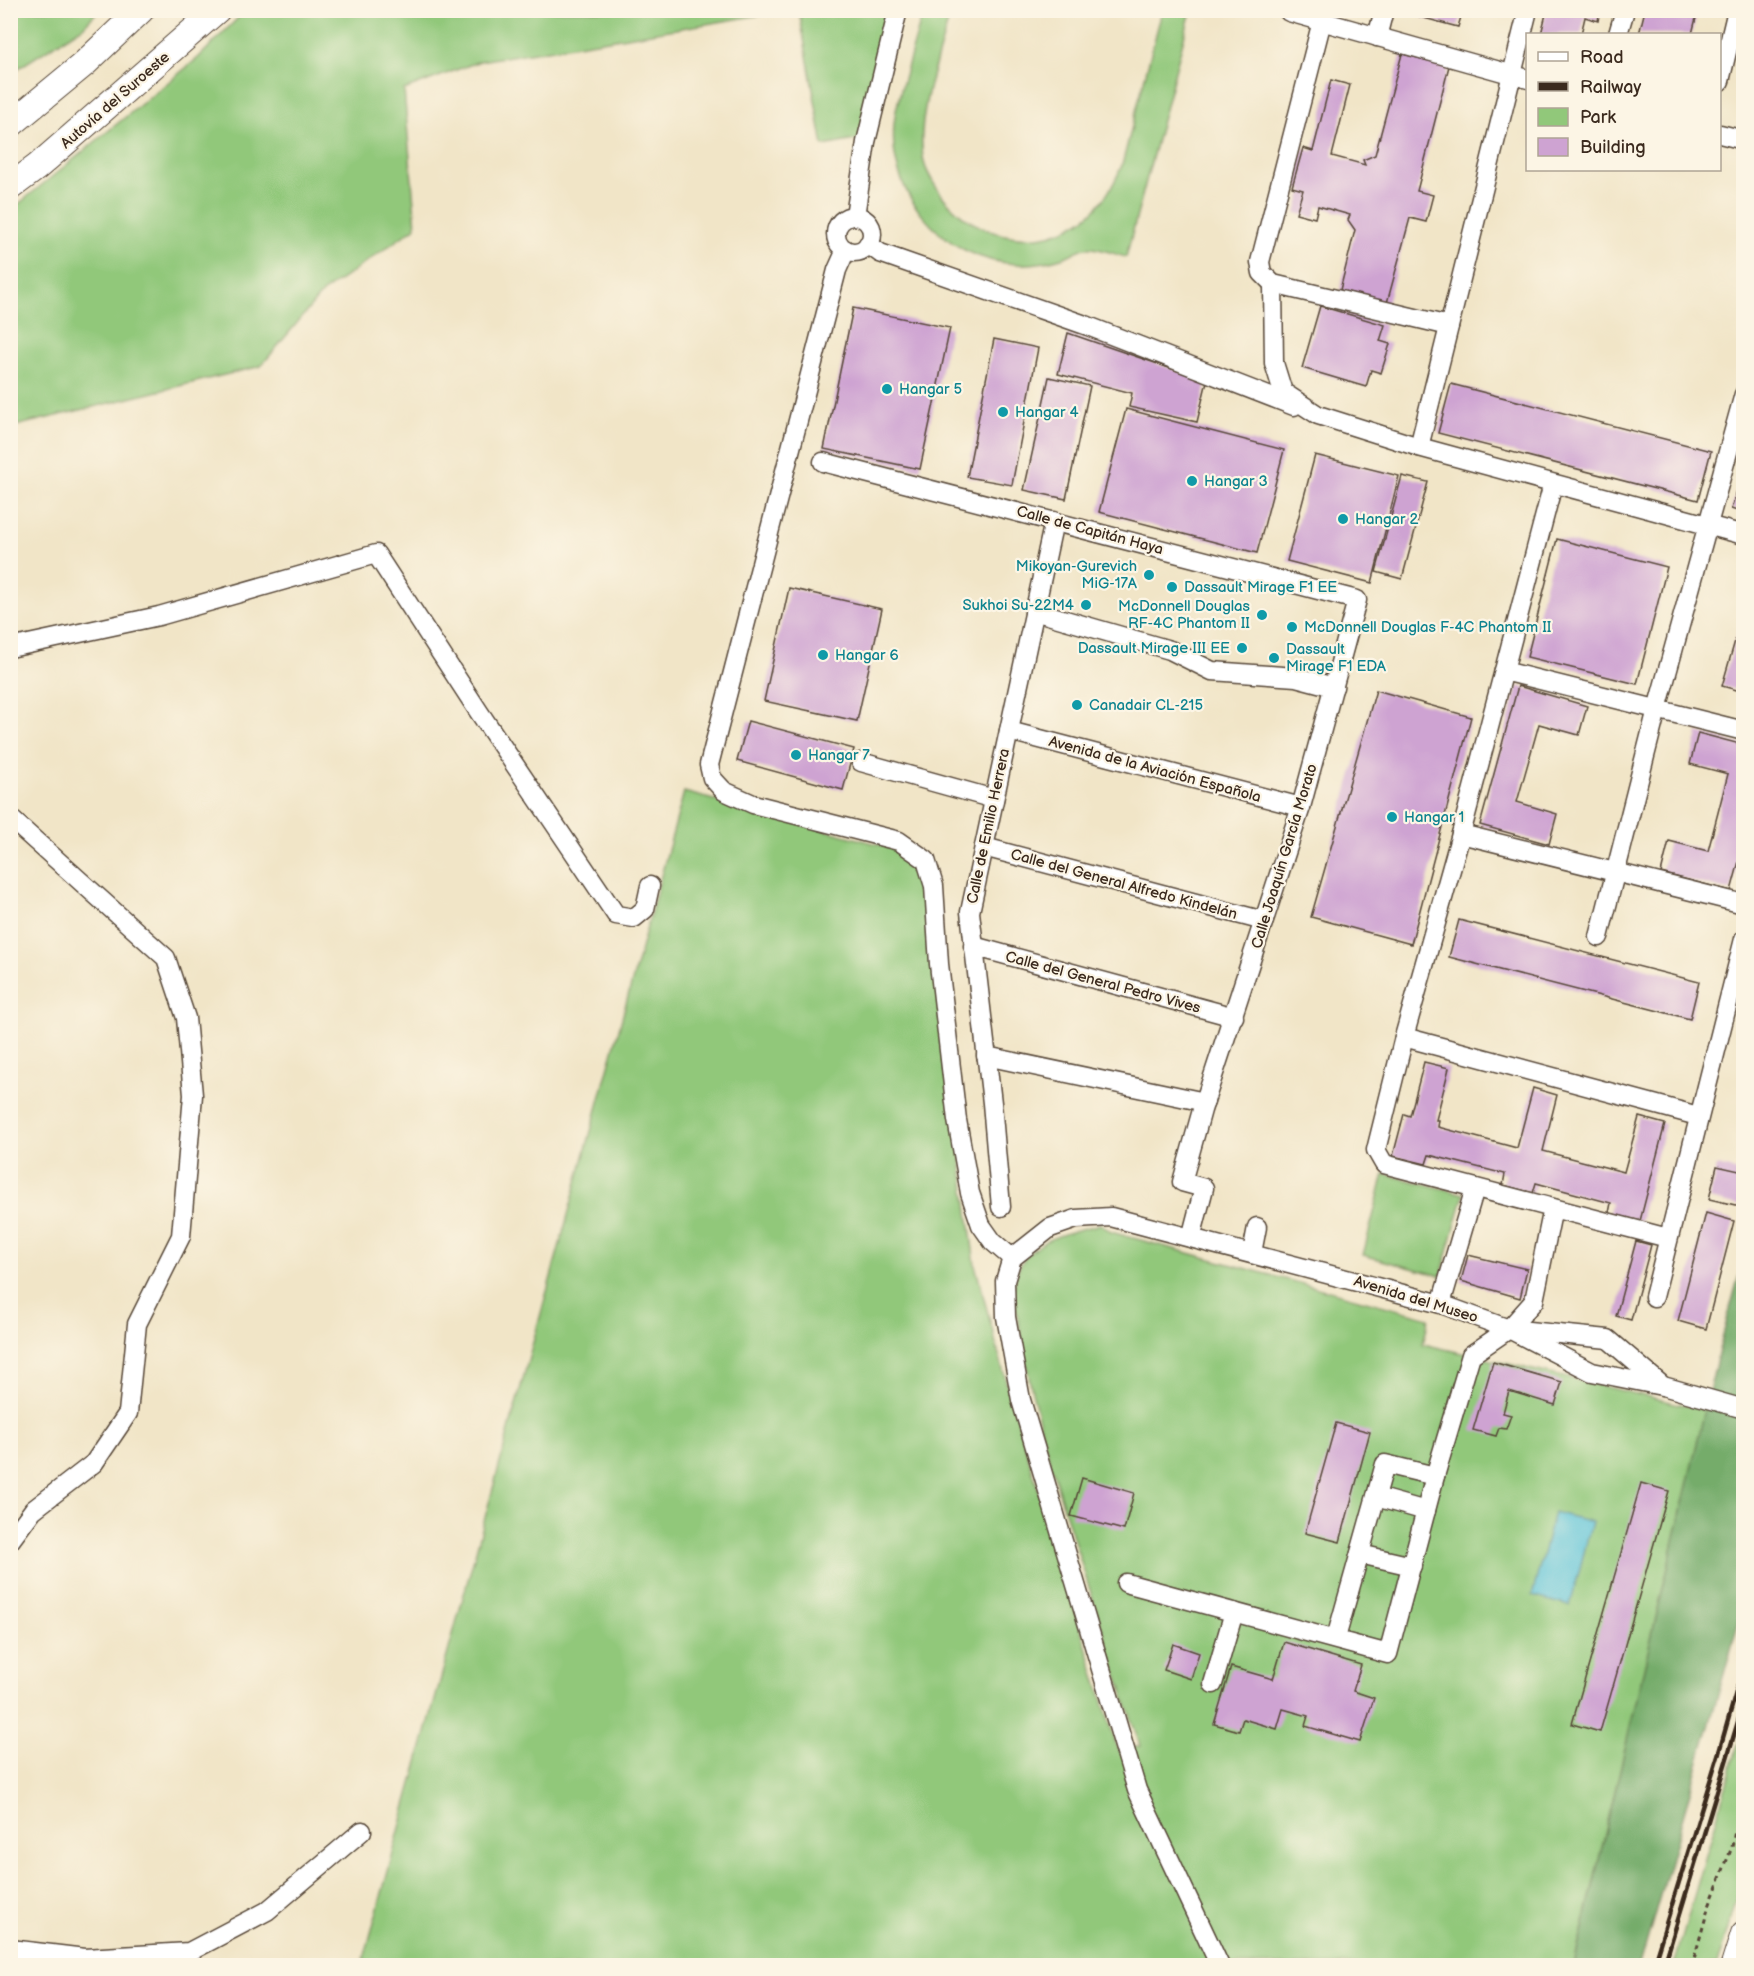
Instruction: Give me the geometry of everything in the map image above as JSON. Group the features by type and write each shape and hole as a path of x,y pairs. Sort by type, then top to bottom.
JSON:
{"highway":[{"path":"10,125 84,63 141,10"},
{"name":"Autovía del Suroeste","path":"10,187 37,167 217,10"},
{"path":"10,115 84,63"},
{"path":"1734,1965 1743,1934"}],"street":[{"path":"855,216 866,142 898,10"},
{"path":"1377,37 1384,10"},
{"path":"1419,447 1449,326 1519,77 1528,10"},
{"path":"1618,33 1625,10"},
{"path":"1721,73 1737,10"},
{"path":"1289,12 1519,77"},
{"path":"1322,21 1260,262 1262,273 1274,284 1449,326"},
{"path":"1721,134 1743,140"},
{"path":"855,216 861,218 870,226 871,238 868,244 859,251 846,250 838,243 836,232 840,222 845,218 855,216"},
{"path":"868,244 880,253 1088,326 1318,415 1419,447 1743,535"},
{"path":"846,250 837,270 709,765 712,778 724,791 753,804 899,841 926,860 934,886 939,964 957,1120 970,1193 981,1225 993,1242 1012,1258 1005,1281 1006,1317 1024,1411 1137,1790 1220,1965"},
{"path":"1274,284 1274,363 1283,392 1318,415"},
{"path":"1599,937 1657,709 1743,394"},
{"name":"Calle de Capitán Haya","path":"823,462 1357,600"},
{"path":"1552,484 1461,834 1404,1037 1376,1150 1384,1164 1668,1239"},
{"name":"Calle de Emilio Herrera","path":"1001,1207 970,912 1053,521"},
{"path":"10,648 159,616 376,554 616,915 634,918 645,909 650,886"},
{"name":"Calle Joaquín García Morato","path":"1191,1238 1204,1188 1182,1182 1203,1106 1301,807 1357,600"},
{"path":"1034,611 1170,650 1212,671 1296,677 1334,687"},
{"path":"1504,671 1743,731"},
{"name":"Avenida de la Aviación Española","path":"1009,731 1301,807"},
{"path":"861,762 994,799"},
{"path":"10,818 166,958 186,1018 193,1095 181,1236 137,1324 128,1413 94,1464 33,1510 10,1541"},
{"path":"1461,834 1743,904"},
{"name":"Calle del General Alfredo Kindelán","path":"984,847 1264,921"},
{"path":"1654,1297 1743,939"},
{"name":"Calle del General Pedro Vives","path":"973,946 1234,1017"},
{"path":"1404,1037 1698,1116"},
{"path":"986,1056 1203,1106"},
{"path":"1440,1304 1475,1188"},
{"path":"1126,1583 1336,1638 1388,1654 1435,1476 1471,1355 1509,1329 1534,1301 1554,1208"},
{"name":"Avenida del Museo","path":"1012,1258 1050,1228 1076,1219 1111,1217 1440,1304 1509,1329 1608,1339 1666,1387 1743,1409"},
{"path":"1252,1253 1257,1227"},
{"path":"1509,1329 1592,1372 1666,1387"},
{"path":"1336,1638 1385,1464 1435,1476"},
{"path":"1376,1497 1426,1511"},
{"path":"1359,1554 1412,1566"},
{"path":"1213,1684 1234,1612"},
{"path":"10,1949 85,1958 189,1952 267,1911 362,1831"}],"path":[{"path":"1692,1965 1708,1909 1732,1847 1743,1797"}],"green space":[{"path":"11,10 98,11 83,27 11,73"},
{"path":"245,11 785,11 480,61 404,90 416,227 322,293 261,366 11,427 11,210 198,58"},
{"path":"799,11 890,11 860,139 823,146"},
{"path":"923,11 951,11 925,107 922,145 926,169 938,190 951,206 966,218 983,228 1022,237 1041,236 1061,231 1087,217 1105,197 1122,165 1162,11 1191,11 1126,257 1090,248 1081,249 1059,259 1035,264 989,260 964,250 942,235 923,217 908,195 898,170 894,144 895,116"},
{"path":"684,792 892,848 914,867 926,895 975,1265 1011,1400 1118,1751 1140,1746 1047,1450 1033,1395 1015,1303 1016,1276 1019,1268 1034,1249 1044,1243 1066,1233 1101,1224 1111,1232 1429,1318 1423,1344 1705,1410 1574,1965 362,1966"},
{"path":"1384,1174 1464,1194 1441,1276 1363,1255"},
{"path":"1743,1260 1743,1608 1640,1965 1574,1966 1719,1350"},
{"path":"1743,1728 1743,1879 1717,1965 1674,1965"}],"water":[{"path":"1554,1512 1592,1522 1570,1606 1532,1596"}],"building":[{"path":"1421,10 1463,10 1458,27 1420,17"},
{"path":"1547,10 1600,10 1598,21 1585,17 1581,33 1541,33"},
{"path":"1645,10 1698,10 1692,33 1639,33"},
{"path":"1402,54 1449,66 1417,191 1433,195 1426,222 1410,218 1387,303 1340,290 1355,230 1348,220 1350,215 1318,206 1315,218 1296,213 1303,190 1292,187 1303,148 1313,151 1331,80 1350,85 1332,156 1365,165 1363,160 1375,155"},
{"path":"1320,306 1385,325 1380,341 1390,344 1381,373 1371,370 1366,387 1302,368"},
{"name":"Hangar 5","path":"853,308 950,328 920,469 824,449"},
{"path":"1068,333 1207,381 1197,422 1129,407 1132,393 1058,374"},
{"name":"Hangar 4","path":"994,339 1038,348 1012,485 967,477"},
{"path":"1049,377 1090,386 1066,499 1024,490"},
{"path":"1451,384 1711,451 1698,500 1438,433"},
{"name":"Hangar 3","path":"1126,409 1284,450 1257,553 1099,512"},
{"name":"Hangar 2","path":"1315,455 1399,476 1372,583 1287,561"},
{"path":"1742,475 1744,476 1744,513 1731,509"},
{"path":"1402,476 1428,482 1402,579 1376,572"},
{"path":"1557,539 1667,567 1637,684 1527,657"},
{"name":"Hangar 6","path":"789,588 882,609 857,721 764,701"},
{"path":"1744,613 1744,692 1722,686"},
{"path":"1518,686 1587,706 1579,735 1539,724 1517,802 1557,814 1549,844 1480,825"},
{"name":"Hangar 1","path":"1376,690 1471,717 1411,944 1311,917"},
{"name":"Hangar 7","path":"748,721 854,749 843,790 737,761"},
{"path":"1698,733 1744,745 1744,843 1731,891 1661,873 1669,841 1708,851 1728,774 1690,764"},
{"path":"1459,920 1699,982 1690,1019 1449,957"},
{"path":"1424,1062 1449,1068 1436,1120 1439,1120 1438,1127 1517,1148 1533,1088 1557,1095 1543,1151 1624,1172 1639,1117 1665,1124 1640,1221 1609,1213 1611,1203 1536,1183 1533,1193 1503,1185 1505,1174 1429,1155 1426,1164 1393,1156 1404,1114 1410,1116"},
{"path":"1717,1166 1744,1172 1744,1192 1740,1206 1709,1199"},
{"path":"1706,1213 1734,1221 1706,1329 1678,1321"},
{"path":"1636,1241 1651,1245 1631,1320 1616,1316"},
{"path":"1468,1255 1527,1269 1520,1298 1461,1281"},
{"path":"1493,1362 1562,1382 1555,1405 1509,1391 1503,1413 1511,1415 1506,1429 1499,1428 1496,1436 1473,1430"},
{"path":"1336,1423 1370,1432 1340,1542 1305,1533"},
{"path":"1082,1478 1134,1493 1124,1530 1071,1516"},
{"path":"1641,1483 1669,1491 1600,1732 1572,1724"},
{"path":"1284,1642 1361,1665 1353,1691 1374,1698 1360,1742 1305,1726 1308,1716 1283,1709 1277,1729 1243,1719 1239,1731 1214,1724 1231,1667 1273,1679"},
{"path":"1173,1644 1199,1653 1191,1679 1164,1670"}],"railway":[{"path":"1653,1966 1744,1664"},
{"path":"1664,1966 1744,1702"}],"place":[{"name":"Hangar 5","path":"887,389"},
{"name":"Hangar 4","path":"1003,412"},
{"name":"Hangar 3","path":"1192,481"},
{"name":"Hangar 2","path":"1343,519"},
{"name":"Mikoyan-Gurevich MiG-17A","path":"1149,575"},
{"name":"Dassault Mirage F1 EE","path":"1172,587"},
{"name":"Sukhoi Su-22M4","path":"1086,605"},
{"name":"McDonnell Douglas RF-4C Phantom II","path":"1262,615"},
{"name":"McDonnell Douglas F-4C Phantom II","path":"1292,627"},
{"name":"Dassault Mirage III EE","path":"1242,648"},
{"name":"Hangar 6","path":"823,655"},
{"name":"Dassault Mirage F1 EDA","path":"1274,658"},
{"name":"Canadair CL-215","path":"1077,705"},
{"name":"Hangar 7","path":"796,755"},
{"name":"Hangar 1","path":"1392,817"}]}
